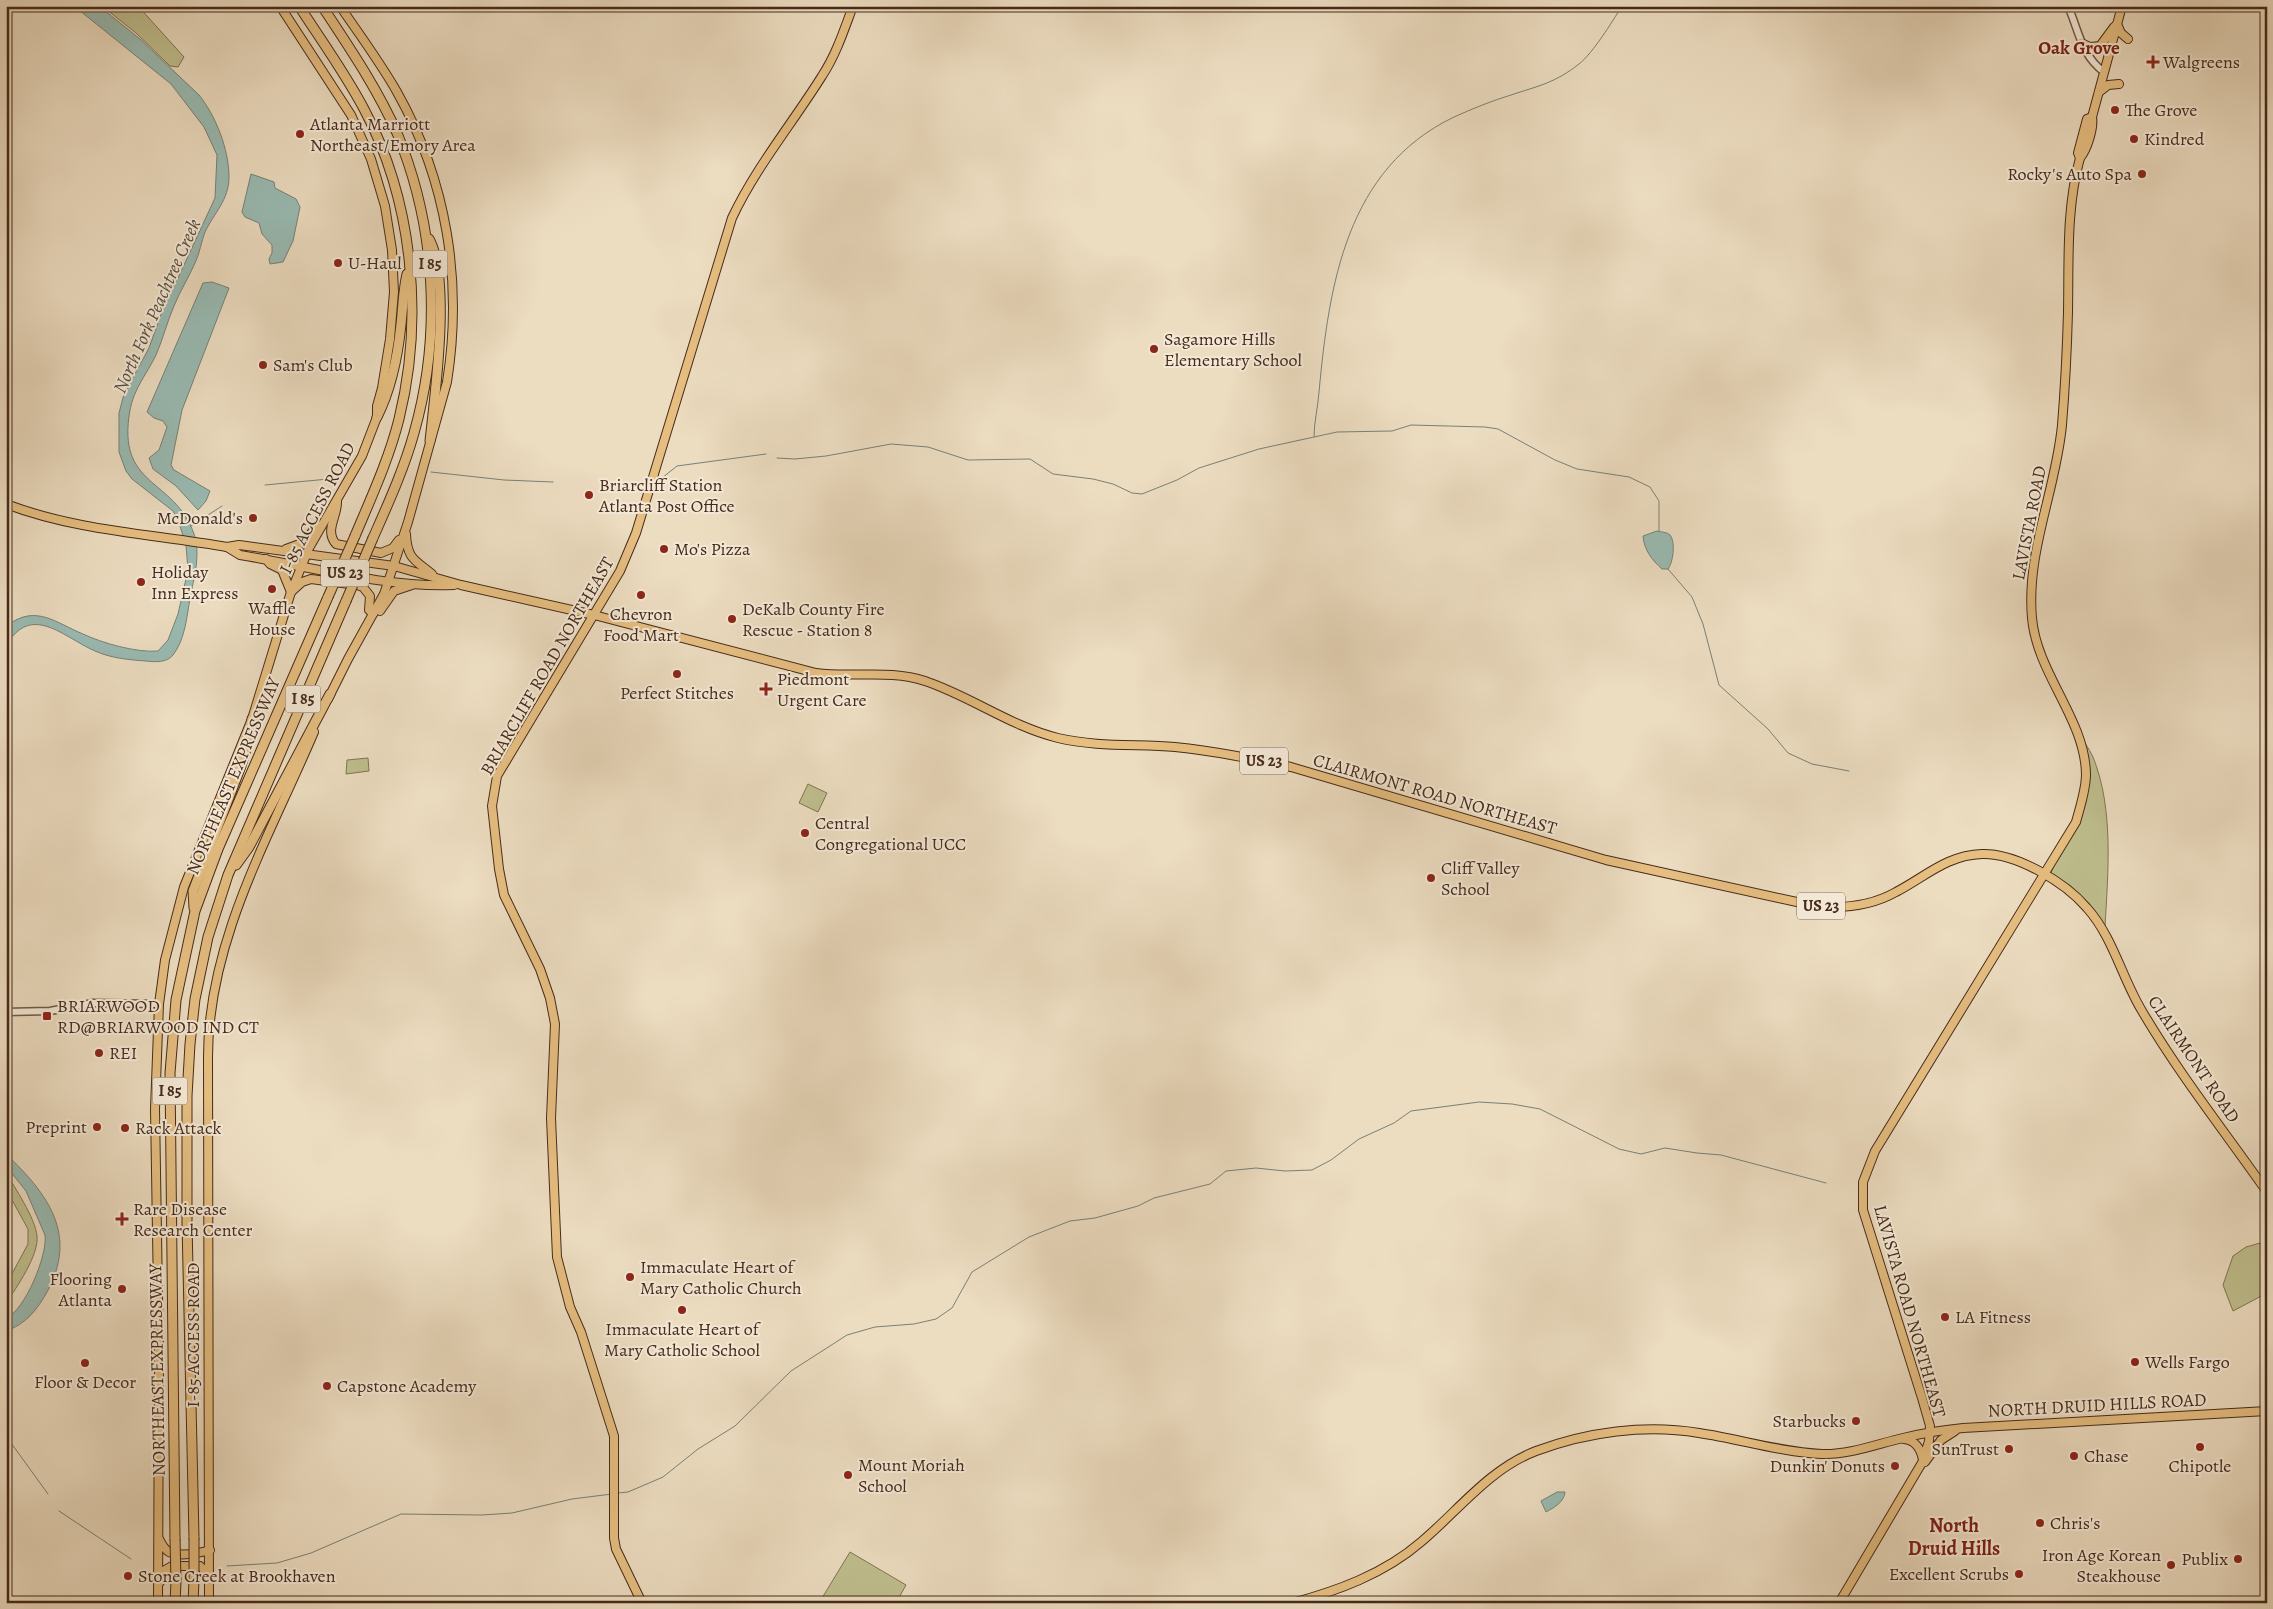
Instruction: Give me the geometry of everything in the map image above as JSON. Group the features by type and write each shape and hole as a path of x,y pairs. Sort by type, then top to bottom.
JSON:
{"highway":[{"name":"NORTHEAST EXPRESSWAY","path":"175,1603 170,1073 176,1000 195,911 218,849 355,536 386,460 400,410 410,335 409,264 400,209 386,162 374,131 344,74 299,6"},
{"name":"NORTHEAST EXPRESSWAY","path":"193,1603 194,1538 187,1223 187,1096 190,1044 203,958 228,875 408,453 426,375 430,288 427,235 417,190 397,133 364,71 322,6"},
{"path":"427,235 434,249 440,306 439,366 430,441"},
{"path":"377,417 382,407 397,354 403,291 409,264"},
{"path":"228,875 249,847 330,694"},
{"path":"195,911 193,891 241,766 252,729 252,718"}],"main road":[{"name":"I-85 ACCESS ROAD","path":"158,1603 159,1357 155,1109 159,1004 168,949 184,887 252,718 290,592 306,552 362,456 377,417 377,406 390,339 394,292 392,250 385,206 371,159 351,115 280,6"},
{"path":"330,694 373,614 394,566 447,382 453,327 452,271 443,211 432,171 415,128 397,92 340,6"},
{"name":"BRIARCLIFF ROAD NORTHEAST","path":"642,1603 616,1549 614,1538 614,1436 581,1332 570,1307 557,1257 551,1118 555,1024 550,998 540,969 504,895 492,806 497,776 620,571 636,533 732,218 745,189 823,76 843,36 853,6"},
{"name":"LAVISTA ROAD","path":"2044,875 2076,822 2086,775 2077,731 2041,656 2032,620 2030,583 2037,542 2052,485 2061,427 2068,312 2070,228 2075,180 2080,158 2078,153 2087,119 2092,117 2122,6"},
{"path":"2081,43 2090,47 2100,46 2118,22"},
{"path":"2111,46 2128,39 2122,34 2118,22"},
{"path":"2098,93 2106,86 2119,84"},
{"path":"280,551 305,542 329,505 337,501 338,511 330,527 330,534 333,541 340,546 382,553 388,552 397,543 408,522"},
{"name":"CLAIRMONT ROAD NORTHEAST","path":"6,504 64,521 173,540 227,547 239,545 280,551 306,552 394,566 461,585 594,615 816,673 846,676 889,674 917,678 1057,738 1086,742 1174,747 1278,764 1606,860 1816,906 1843,907 1872,902 1894,893 1948,861 1974,855 2007,858 2044,875 2078,898 2095,917 2106,937"},
{"path":"408,522 406,535 408,551 414,561 434,576"},
{"name":"CLAIRMONT ROAD NORTHEAST","path":"227,547 240,555 389,580 432,586 461,585"},
{"path":"266,559 270,564 282,570 290,592 302,582 311,579 363,587 370,596 370,610 373,614"},
{"path":"373,614 378,615 394,591 415,584"},
{"name":"I-85 ACCESS ROAD","path":"209,1603 208,1048 216,986 239,901 330,694"},
{"name":"LAVISTA ROAD NORTHEAST","path":"1839,1603 1918,1471 1930,1442 1930,1432 1922,1398 1863,1210 1863,1182 1875,1151 2044,875"},
{"name":"CLAIRMONT ROAD","path":"2106,937 2131,993 2143,1013 2267,1192"},
{"name":"NORTH DRUID HILLS ROAD","path":"1292,1603 1342,1588 1390,1563 1420,1543 1483,1484 1505,1468 1534,1452 1573,1440 1633,1430 1676,1430 1699,1432 1787,1451 1824,1454 1853,1450 1930,1432 1961,1428 2267,1411"},
{"path":"1918,1471 1941,1440 1948,1434 1961,1428"},
{"path":"1902,1438 1908,1439 1917,1445 1923,1461"},
{"path":"198,1554 206,1545 210,1528"},
{"path":"159,1539 169,1552 198,1554 210,1550"},
{"path":"158,1587 168,1568 172,1566 196,1565 205,1571 209,1603"}],"street":[{"path":"2068,6 2081,43 2093,64 2104,72"},
{"path":"6,1012 50,1011 93,1003 159,1004"}],"shaded area":[{"path":"102,6 138,6 184,57 178,67 170,66 136,33"},
{"path":"2077,731 2093,757 2100,777 2107,819 2108,863 2105,927 2049,878 2063,842 2076,822 2086,775"},
{"path":"368,758 369,771 346,774 347,760"},
{"path":"808,784 827,793 818,812 799,803"},
{"path":"6,1172 33,1220 37,1244 31,1261 6,1303 6,1285 28,1244 28,1229 6,1189"},
{"path":"2260,1243 2267,1248 2267,1293 2233,1311 2223,1285 2233,1256 2246,1247"},
{"path":"850,1552 906,1585 896,1603 819,1603"}],"water":[{"path":"74,6 99,6 140,39 199,95 216,123 227,156 229,177 227,193 205,232 197,259 174,306 156,355 134,395 130,410 128,435 131,454 149,480 174,502 185,516 194,534 197,550 196,566 183,635 173,655 161,661 133,660 107,655 95,651 48,627 37,625 26,626 16,633 6,646 8,625 18,619 37,616 46,617 110,644 130,649 158,651 168,640 178,614 188,570 186,545 173,511 132,479 126,471 119,452 119,413 124,394 149,348 168,295 178,278 215,198 217,155 204,127 171,84"},
{"path":"251,174 274,182 275,188 296,199 300,207 293,241 283,262 270,264 269,259 272,253 272,245 262,234 259,223 245,217 242,212"},
{"path":"212,282 229,288 182,410 171,465 174,470 210,491 206,501 198,510 176,486 153,469 149,458 159,450 167,427 163,421 154,418 147,412 203,283"},
{"path":"1657,531 1667,533 1672,538 1673,552 1668,569 1662,569 1658,566 1645,546 1643,536"},
{"path":"6,1154 35,1185 46,1201 54,1217 59,1234 60,1252 56,1271 39,1305 25,1320 6,1331 6,1318 21,1305 34,1281 43,1255 45,1235 26,1191 6,1166"},
{"path":"1557,1492 1565,1492 1563,1499 1546,1512 1541,1501"}],"waterway":[{"path":"1314,437 1329,311 1338,272 1350,234 1366,199 1389,167 1418,139 1454,117 1489,102 1546,83 1562,76 1579,64 1602,37 1622,6"},
{"path":"777,458 795,459 826,456 891,444 928,447 968,460 1030,459 1053,474 1093,479 1113,484 1132,493 1142,494 1177,480 1199,468 1259,449 1337,432 1392,431 1411,425 1485,427 1498,429 1555,460 1577,469 1629,477 1650,487 1659,501 1659,531"},
{"path":"662,478 677,466 766,454"},
{"path":"431,472 504,480 553,482"},
{"path":"265,485 339,478"},
{"path":"191,526 222,506"},
{"path":"1668,569 1692,597 1703,624 1719,685 1768,729 1788,753 1812,764 1849,771"},
{"path":"618,1493 628,1492 663,1477 698,1449 735,1426 791,1371 847,1335 875,1327 914,1324 936,1319 952,1308 972,1272 1029,1237 1070,1221 1095,1218 1138,1206 1154,1198 1210,1184 1226,1171 1256,1168 1285,1171 1312,1170 1331,1160 1359,1139 1394,1123 1411,1111 1479,1102 1512,1104 1540,1109 1619,1149 1641,1154 1665,1148 1721,1155 1826,1183"},
{"path":"6,1436 48,1494"},
{"path":"227,1566 277,1563 311,1553 401,1514 482,1515 512,1513 572,1499 612,1494"},
{"path":"59,1511 131,1559"}],"place":[{"name":"Walgreens","path":"2153,62"},
{"name":"The Grove","path":"2115,110"},
{"name":"Atlanta Marriott Northeast/Emory Area","path":"300,134"},
{"name":"Kindred","path":"2134,139"},
{"name":"Rocky's Auto Spa","path":"2142,174"},
{"name":"U-Haul","path":"338,263"},
{"name":"Sagamore Hills Elementary School","path":"1154,349"},
{"name":"Sam's Club","path":"263,365"},
{"name":"Briarcliff Station Atlanta Post Office","path":"589,495"},
{"name":"McDonald's","path":"253,518"},
{"name":"Mo's Pizza","path":"664,549"},
{"name":"Holiday Inn Express","path":"141,582"},
{"name":"Waffle House","path":"272,589"},
{"name":"Chevron Food Mart","path":"641,595"},
{"name":"DeKalb County Fire Rescue - Station 8","path":"732,619"},
{"name":"Perfect Stitches","path":"677,674"},
{"name":"Piedmont Urgent Care","path":"766,689"},
{"name":"Central Congregational UCC","path":"805,833"},
{"name":"Cliff Valley School","path":"1431,878"},
{"name":"BRIARWOOD RD@BRIARWOOD IND CT","path":"47,1016"},
{"name":"REI","path":"99,1053"},
{"name":"Preprint","path":"97,1127"},
{"name":"Rack Attack","path":"125,1128"},
{"name":"Rare Disease Research Center","path":"122,1219"},
{"name":"Immaculate Heart of Mary Catholic Church","path":"630,1277"},
{"name":"Flooring Atlanta","path":"122,1289"},
{"name":"Immaculate Heart of Mary Catholic School","path":"682,1310"},
{"name":"LA Fitness","path":"1945,1317"},
{"name":"Wells Fargo","path":"2135,1362"},
{"name":"Floor & Decor","path":"85,1363"},
{"name":"Capstone Academy","path":"327,1386"},
{"name":"Starbucks","path":"1856,1421"},
{"name":"Chipotle","path":"2200,1447"},
{"name":"SunTrust","path":"2009,1449"},
{"name":"Chase","path":"2074,1456"},
{"name":"Dunkin' Donuts","path":"1895,1466"},
{"name":"Mount Moriah School","path":"848,1475"},
{"name":"Chris's","path":"2040,1523"},
{"name":"Publix","path":"2238,1559"},
{"name":"Iron Age Korean Steakhouse","path":"2171,1565"},
{"name":"Excellent Scrubs","path":"2019,1574"},
{"name":"Stone Creek at Brookhaven","path":"128,1576"}],"district":[{"name":"Oak Grove","path":"2079,48"},
{"name":"North Druid Hills","path":"1954,1536"}],"water label":[{"name":"North Fork Peachtree Creek","path":"157,306"}]}
